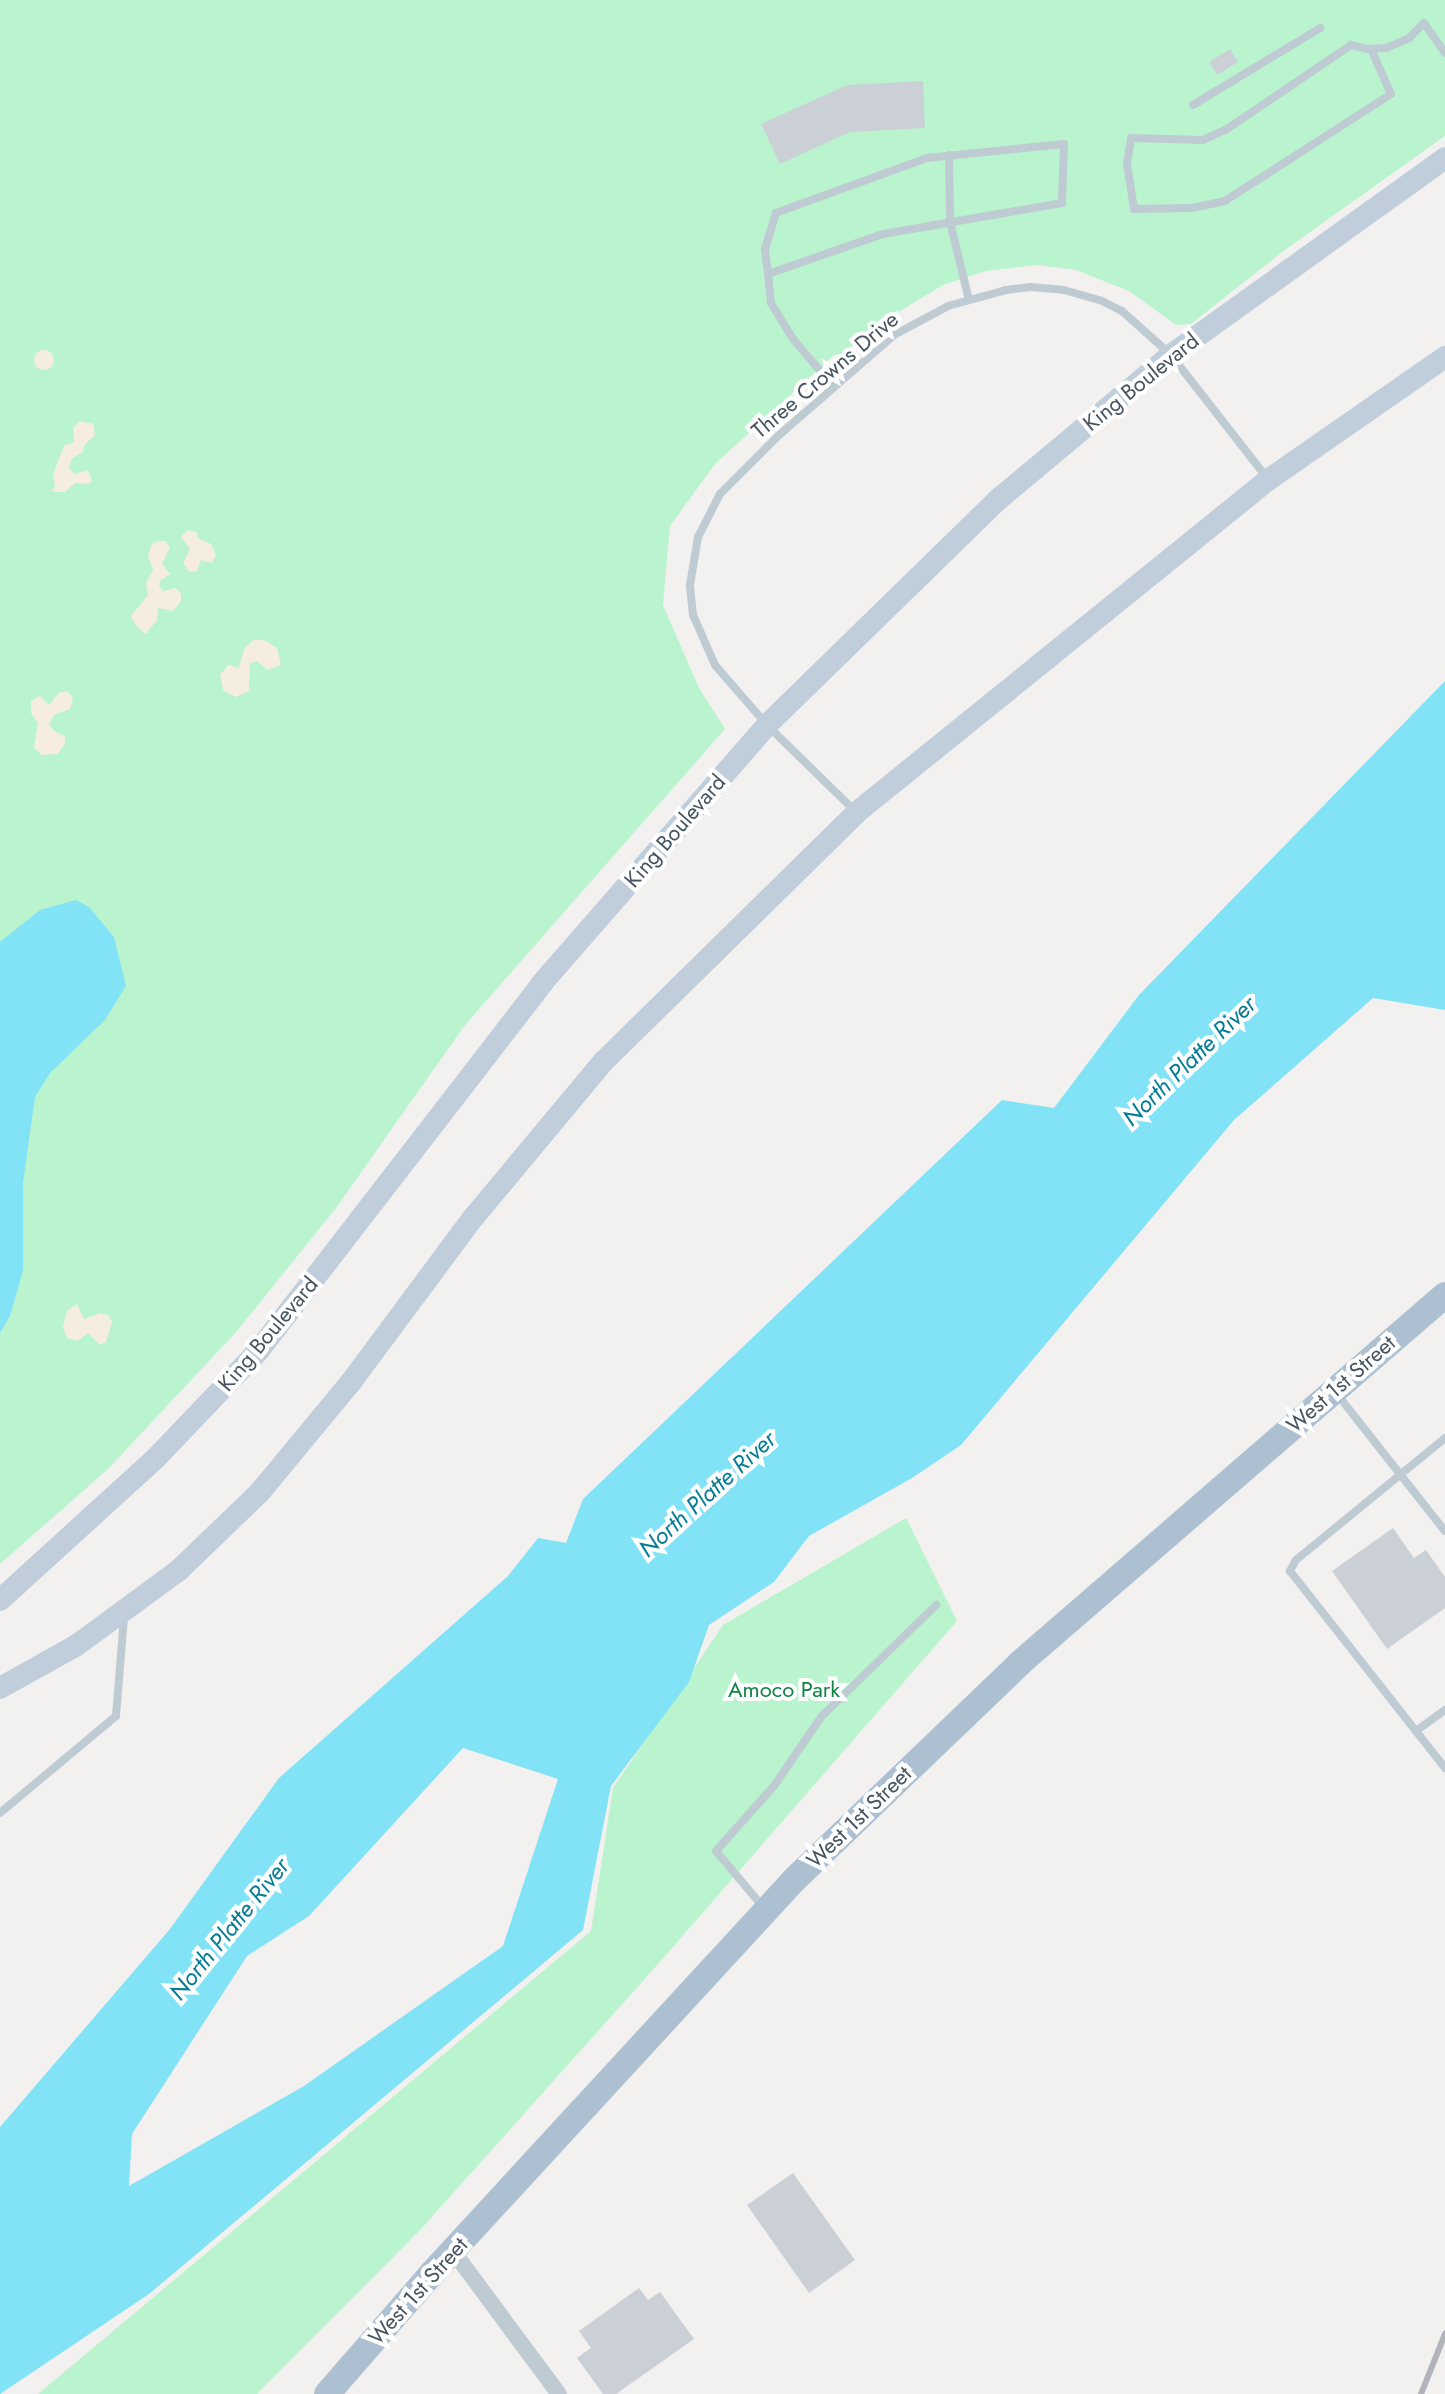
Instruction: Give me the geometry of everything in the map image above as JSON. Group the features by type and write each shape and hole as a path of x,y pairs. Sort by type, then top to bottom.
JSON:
{"main road":[{"name":"West 1st Street","path":"327,2394 453,2251 766,1911 1020,1663 1445,1295"}],"street":[{"name":"King Boulevard","path":"0,1600 155,1459 259,1350 543,982 767,725 1000,498 1171,355 1445,158"},
{"path":"0,1688 77,1645 179,1570 260,1492 351,1382 473,1218 604,1061 856,813 1268,480 1445,357"},
{"path":"453,2251 559,2394"}],"lane":[{"path":"1371,49 1391,94 1225,201 1191,208 1134,209 1127,164 1131,138 1203,140 1227,129 1351,45 1386,48 1409,38 1424,23 1445,53"},
{"path":"1193,105 1320,28"},
{"path":"768,274 883,234 1062,203 1064,144 927,158 776,213 765,249 771,303 793,339 833,386"},
{"path":"949,155 950,222 969,300"},
{"name":"Three Crowns Drive","path":"856,813 767,725 715,665 702,643 693,615 690,585 693,556 705,518 720,494 833,386 894,335 948,306 1031,287 1092,297 1122,311 1171,355 1268,480"},
{"path":"1334,1390 1445,1531"},
{"path":"1445,1438 1296,1560 1290,1571 1445,1768"},
{"path":"766,1911 716,1851 774,1786 821,1717 936,1605"},
{"path":"0,1813 116,1716 125,1610"},
{"path":"1416,1731 1445,1710"}],"green space":[{"path":"0,0 1445,0 1445,136 1282,252 1191,324 1176,325 1129,291 1076,270 1037,265 986,271 943,285 882,322 844,353 834,355 715,464 670,526 663,605 699,688 725,729 465,1025 336,1208 237,1331 108,1469 0,1564"},
{"name":"Amoco Park","path":"906,1518 957,1621 666,1955 422,2228 257,2394 38,2394 591,1931 613,1788 723,1625"}],"sand":[{"path":"40,350 48,350 54,360 48,370 40,370 34,364 34,356"},
{"path":"80,421 93,424 95,435 84,445 83,452 72,458 69,469 75,474 88,470 92,481 89,484 75,483 65,492 56,492 51,490 55,487 53,474 64,446 74,442 73,428"},
{"path":"187,530 197,532 198,538 211,544 216,555 212,563 201,560 197,571 189,572 183,563 190,549 181,537"},
{"path":"165,541 170,547 162,564 170,574 161,580 159,586 163,591 176,588 181,594 181,601 173,611 158,608 157,620 146,634 136,626 131,616 148,595 146,583 153,570 148,555 152,544"},
{"path":"253,640 264,640 277,648 281,665 267,670 257,661 250,663 249,691 236,697 223,690 220,675 228,665 239,668 244,649"},
{"path":"67,691 73,698 70,709 54,715 49,724 54,731 65,736 65,743 58,754 41,755 34,747 38,723 31,713 31,701 40,696 49,705 59,693"},
{"path":"77,1304 84,1319 101,1313 109,1316 112,1322 106,1342 100,1345 88,1333 78,1341 67,1338 63,1327 67,1311"}],"water":[{"name":"North Platte River","path":"1445,681 1445,1010 1373,998 1234,1120 961,1445 912,1478 809,1536 774,1582 709,1625 689,1682 611,1786 583,1930 149,2294 0,2394 0,2127 170,1929 279,1778 508,1576 538,1538 566,1543 583,1499 1002,1100 1054,1108 1139,995","holes":["463,1748 558,1779 503,1946 304,2086 129,2186 132,2134 247,1956 309,1916"]},
{"path":"76,900 89,907 114,937 126,986 105,1020 50,1073 35,1097 23,1183 23,1271 10,1316 0,1333 0,942 40,910"}],"building":[{"path":"1230,49 1238,62 1217,75 1209,62"},
{"path":"923,81 925,128 850,132 780,164 761,124 847,85"},
{"path":"1393,1528 1414,1558 1426,1550 1445,1577 1445,1608 1387,1649 1332,1571"},
{"path":"793,2173 855,2260 809,2293 747,2205"},
{"path":"639,2288 648,2300 660,2292 694,2339 616,2394 603,2394 577,2358 591,2348 579,2331"}],"railway":[{"path":"1421,2394 1445,2334"}]}
